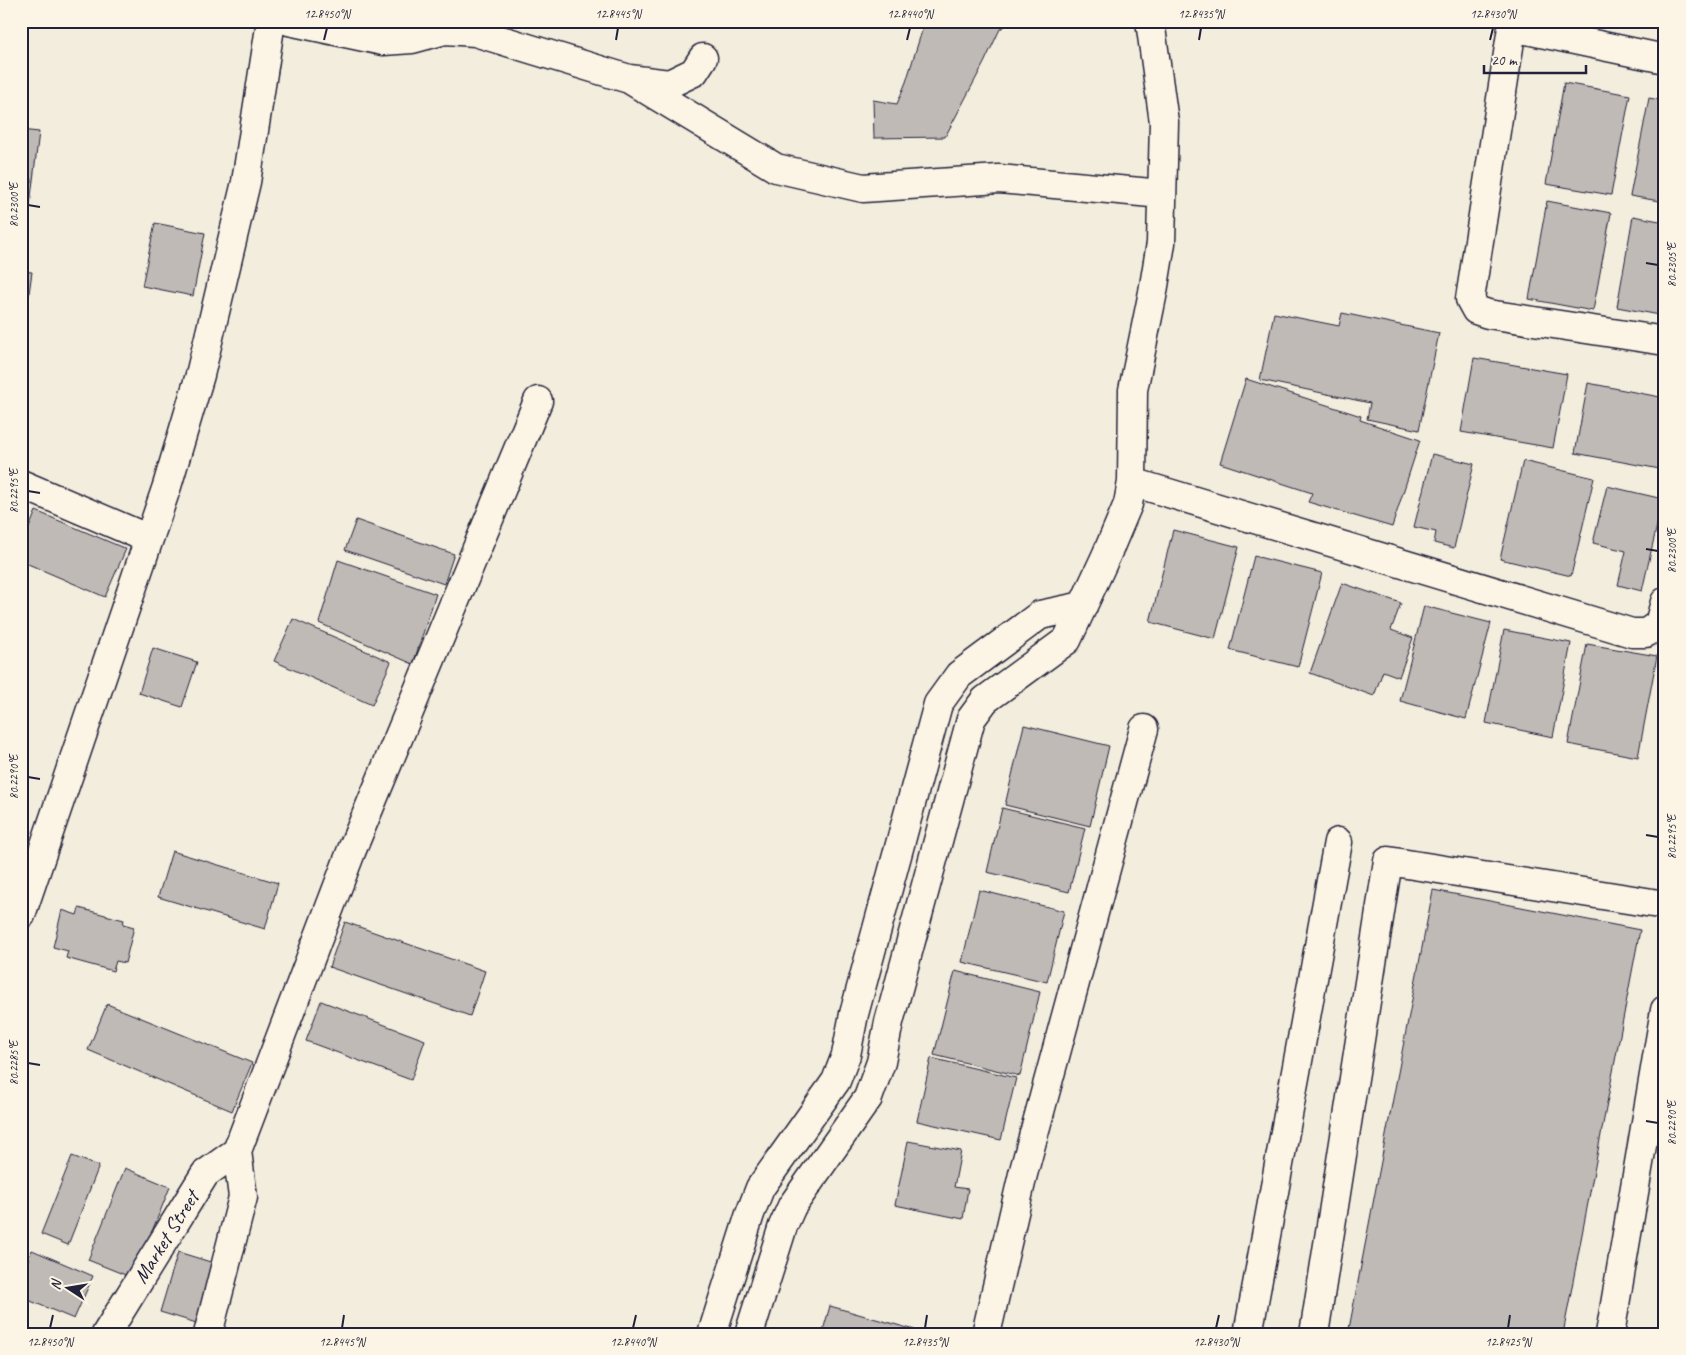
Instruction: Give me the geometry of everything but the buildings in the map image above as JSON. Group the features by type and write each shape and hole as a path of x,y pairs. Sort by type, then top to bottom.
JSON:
{"street":[{"path":"21,914 167,486 200,375 246,182 271,21"},
{"path":"289,21 383,41 412,39 445,30 475,32 629,79 669,84 694,72 703,58"},
{"path":"749,1334 783,1226 792,1206 868,1098 881,1062 889,1022 971,719 985,700 1068,640 1128,504 1132,482 1133,390 1161,242 1164,122 1150,21"},
{"path":"1665,59 1512,24 1470,299 1476,310 1488,314 1665,341"},
{"path":"629,79 776,168 863,188 999,179 1162,194"},
{"path":"208,1334 242,1197 237,1151 351,852 538,401"},
{"path":"1132,482 1632,633 1646,633 1660,624 1665,602"},
{"path":"21,484 149,539"},
{"path":"712,1334 760,1188 836,1081 846,1055 854,1014 938,704 959,675 1040,615 1083,606"},
{"path":"986,1334 1023,1174 1144,729"},
{"path":"1248,1334 1338,842"},
{"path":"1314,1334 1388,861 1665,905"},
{"path":"1610,1334 1665,1010"},
{"path":"846,1055 881,1062"},
{"name":"Market Street","path":"106,1334 205,1174 237,1151"}]}
